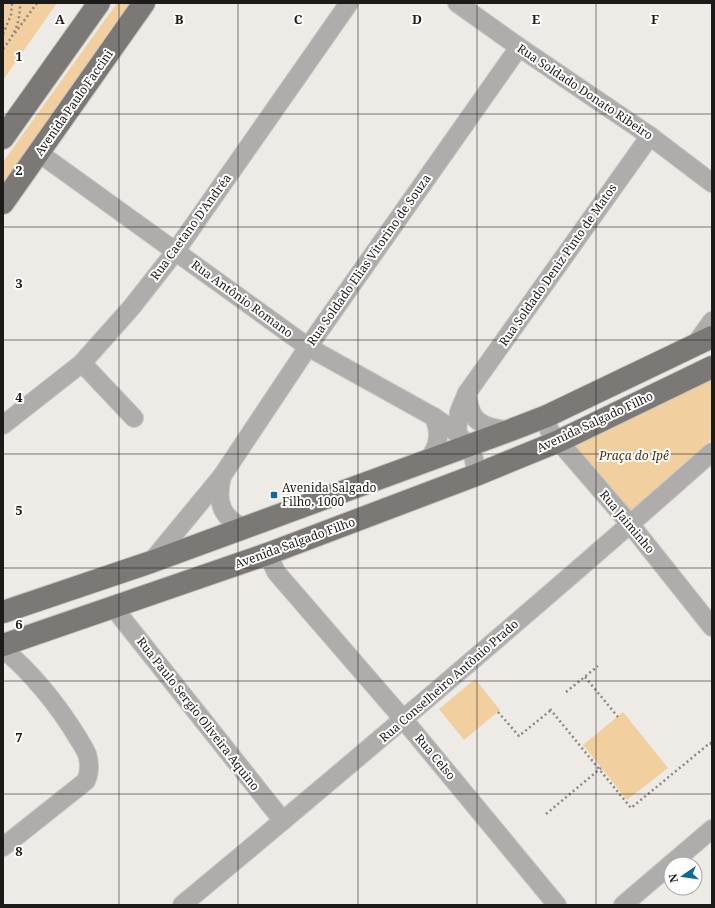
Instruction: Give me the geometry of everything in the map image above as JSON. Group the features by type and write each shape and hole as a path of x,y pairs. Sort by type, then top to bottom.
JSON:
{"main road":[{"path":"3,138 99,3"},
{"name":"Avenida Paulo Faccini","path":"3,202 144,3"},
{"path":"3,612 152,562 428,461 462,440 511,430 546,416 703,341"},
{"name":"Avenida Salgado Filho","path":"3,645 270,553 476,475 559,441 712,367"}],"street":[{"name":"Rua Caetano D'Andréa","path":"3,425 82,362 130,308 175,252 350,3"},
{"name":"Rua Soldado Donato Ribeiro","path":"457,3 650,136 712,183"},
{"name":"Rua Soldado Elias Vitorino de Souza","path":"152,562 222,476 308,347 519,47"},
{"name":"Rua Soldado Deniz Pinto de Matos","path":"462,440 459,412 467,393 650,136"},
{"name":"Rua Antônio Romano","path":"39,153 308,347 434,417 462,440"},
{"path":"703,341 712,321"},
{"path":"82,362 134,418"},
{"path":"467,393 469,404 475,418 492,428 511,430"},
{"name":"Rua Jaiminho","path":"546,416 549,430 630,524 712,627"},
{"path":"428,461 435,451 438,440 438,428 434,417"},
{"path":"462,440 474,459 476,475"},
{"name":"Rua Conselheiro Antônio Prado","path":"182,905 404,720 712,452"},
{"name":"Rua Soldado Elias Vitorino de Souza","path":"222,476 219,488 223,509 229,519 235,524 245,528"},
{"name":"Rua Celso","path":"270,553 276,572 404,720 557,905"},
{"name":"Rua Paulo Sergio Oliveira Aquino","path":"113,607 283,821"},
{"path":"3,649 29,673 69,723 87,752 89,773 86,781 3,847"},
{"path":"680,856 712,829"},
{"path":"624,905 663,871"}],"path":[{"path":"4,31 11,15 12,3"},
{"path":"14,35 20,15 20,3"},
{"path":"3,49 36,3"},
{"path":"566,692 598,666"},
{"path":"585,677 618,717"},
{"path":"498,712 519,736 551,710 600,768 631,808 710,743 712,745"},
{"path":"546,814 600,768"}],"green space":[{"path":"3,3 57,3 3,80"},
{"path":"117,3 136,3 3,188 3,162"},
{"name":"Praça do Ipê","path":"712,377 712,439 630,511 573,444"},
{"path":"475,679 500,710 464,740 439,709"},
{"path":"623,712 668,768 627,800 583,745"}],"place":[{"name":"Avenida Salgado Filho, 1000","path":"274,495"}]}
